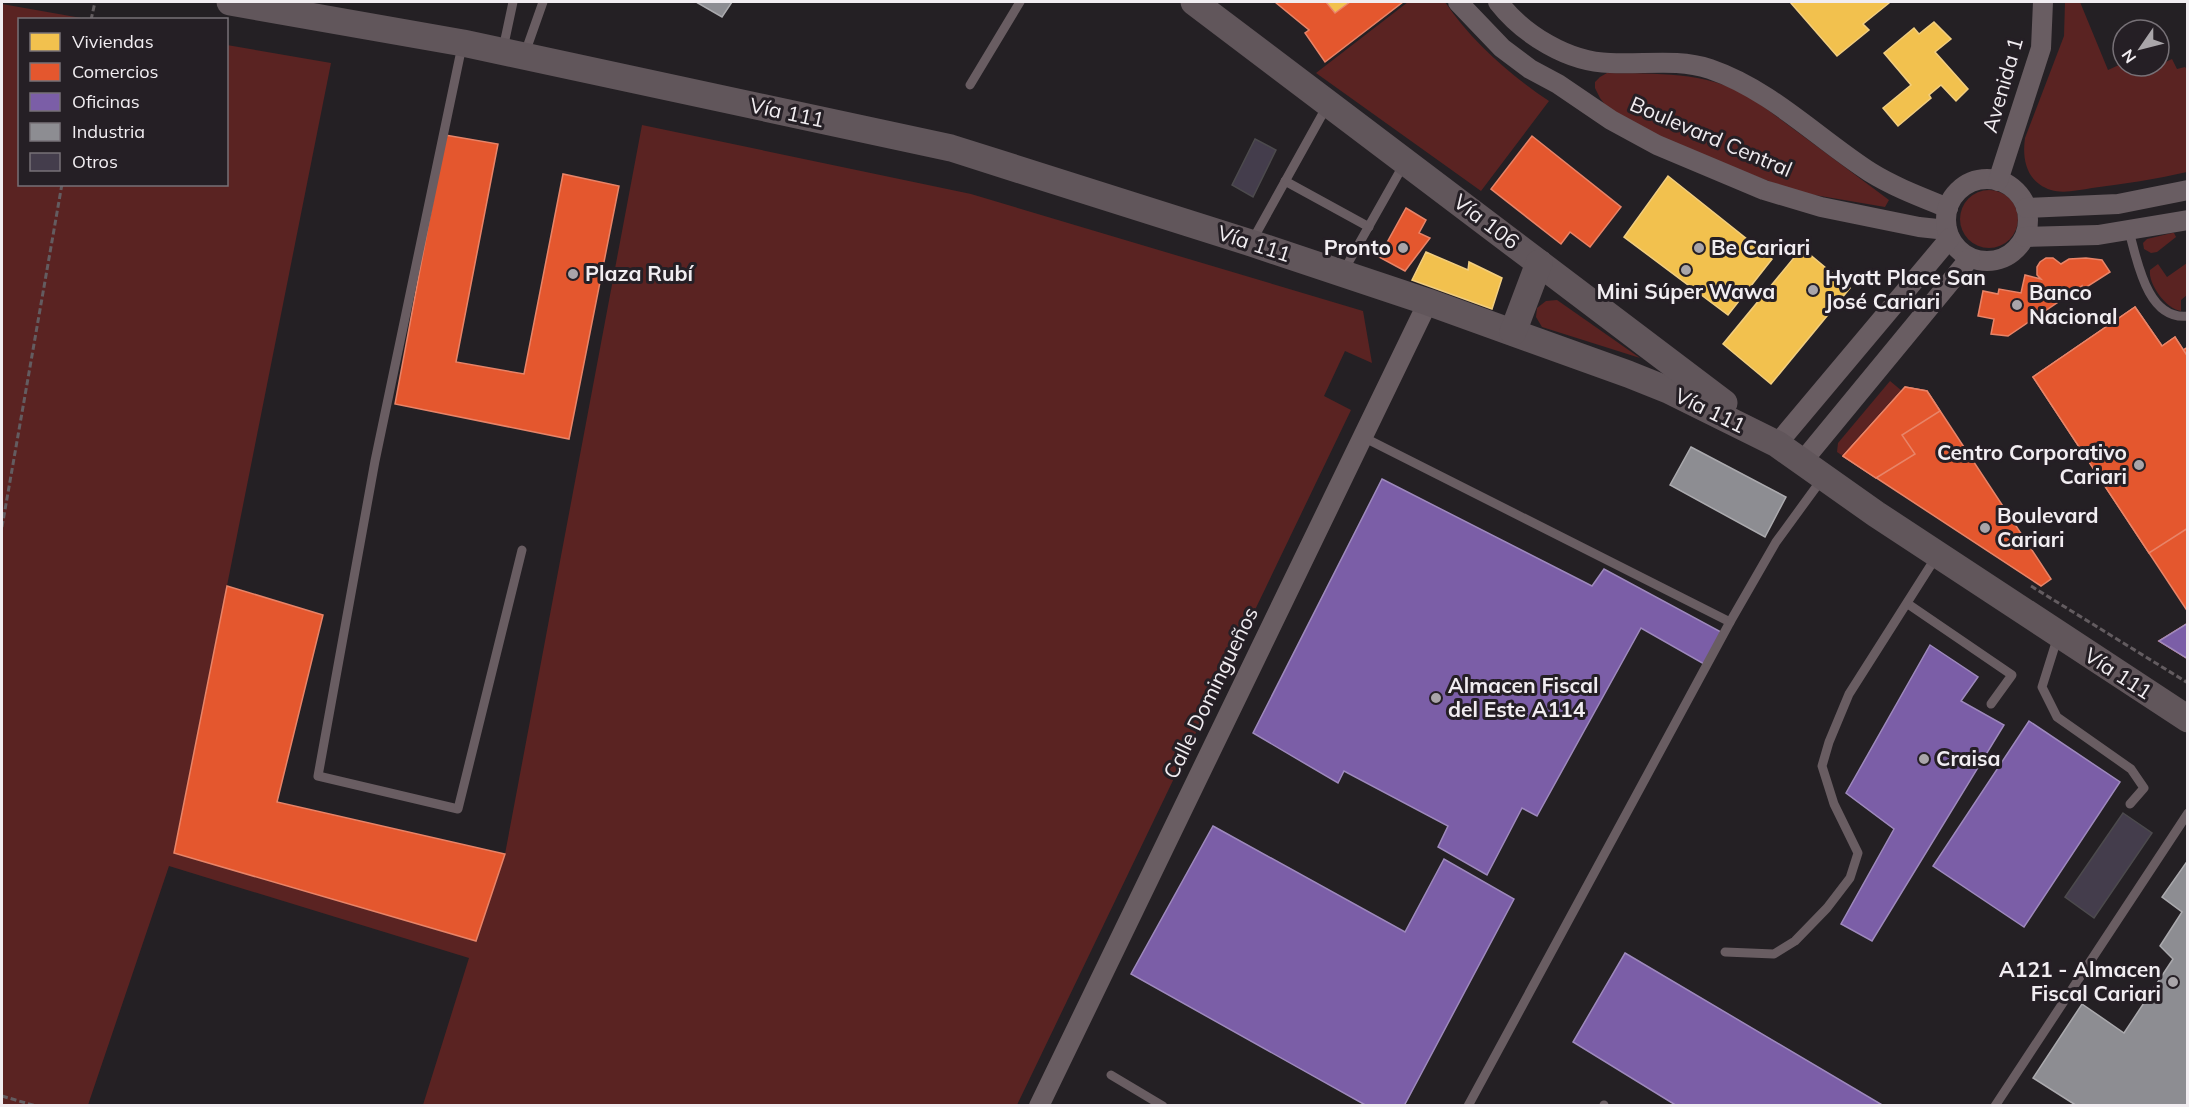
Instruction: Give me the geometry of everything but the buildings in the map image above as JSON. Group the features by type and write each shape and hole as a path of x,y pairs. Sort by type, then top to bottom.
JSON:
{"main road":[{"name":"Vía 111","path":"230,2 463,43 951,148 1251,243 1513,332 1668,390 1777,444 2058,635 2187,718"},
{"name":"Vía 106","path":"1194,2 1777,444"},
{"path":"1513,332 1539,263"}],"street":[{"name":"Boulevard Central","path":"1458,2 1502,48 1530,69 1611,120 1657,145 1764,190 1821,207 1949,234"},
{"name":"Boulevard Central","path":"1498,2 1516,21 1541,40 1570,56 1610,63 1646,62 1695,65 1732,77 1788,111 1870,172 1948,208"},
{"name":"Avenida 1","path":"1998,181 2041,48 2043,2"},
{"path":"1557,84 1570,56"},
{"path":"1986,179 1998,181 2011,187 2020,196 2026,208 2028,219 2025,237 2006,257 1994,261 1970,258 1955,246 1949,234 1946,219 1948,208 1953,196 1968,184 1986,179"},
{"path":"2026,208 2118,204 2187,190"},
{"path":"2025,237 2098,235 2187,220"},
{"path":"1777,444 1949,234"},
{"path":"1813,469 1970,258"},
{"name":"Calle Domingueños","path":"1039,1106 1428,302"}],"lane":[{"path":"513,2 513,54"},
{"path":"513,54 543,2"},
{"path":"970,85 1020,2"},
{"path":"463,43 375,461 318,776 458,809 522,550"},
{"path":"1251,243 1328,104"},
{"path":"1342,274 1406,162"},
{"path":"1285,181 1369,227"},
{"path":"2128,231 2139,267 2156,303 2173,315 2187,316"},
{"path":"1363,437 1730,622"},
{"path":"1468,1106 1730,622 1776,542 1813,469"},
{"path":"1725,952 1774,954 1795,941 1827,908 1850,878 1858,853 1834,804 1822,766 1829,742 1849,694 1938,554"},
{"path":"1908,604 2012,675 1991,704"},
{"path":"2058,635 2042,687 2057,717 2131,769 2144,788 2130,804"},
{"path":"1995,1106 2187,813"},
{"path":"1111,1075 1163,1106"}],"path":[{"path":"91,18 94,2"},
{"path":"2,526 62,186"},
{"path":"2025,583 2187,683"},
{"path":"2,1096 36,1106"}],"shaded area":[{"path":"1408,2 1445,2 1479,44 1520,80 1549,101 1481,191 1316,73"},
{"path":"2065,2 2080,2 2108,70 2111,69 2111,78 2171,78 2172,59 2177,69 2185,67 2188,71 2187,172 2066,192 2051,190 2031,176 2025,162 2025,138 2064,36"},
{"path":"2,4 81,18 18,18 18,186 228,186 228,45 331,63 174,852 475,941 505,854 642,125 971,194 1363,311 1372,363 1345,351 1324,396 1351,410 1017,1105 423,1105 469,958 169,866 88,1105 2,1105"},
{"path":"1607,73 1697,78 1732,88 1749,96 1889,200 1885,207 1797,192 1645,134 1606,106 1600,98 1595,82"},
{"path":"1983,190 1995,190 2010,198 2018,213 2018,225 2010,240 1995,248 1983,248 1968,240 1960,225 1960,213 1968,198"},
{"path":"2174,233 2176,237 2157,252 2151,253 2144,249 2143,243 2147,239"},
{"path":"2187,263 2187,295 2181,300 2181,311 2170,306 2159,295 2152,282 2150,270 2158,264 2167,277"},
{"path":"1557,300 1640,358 1542,327 1536,317 1537,308 1546,301"},
{"path":"1890,381 1902,391 1843,456 1837,452 1838,443"}],"place":[{"name":"Pronto","path":"1403,248"},
{"name":"Be Cariari","path":"1699,248"},
{"name":"Mini Súper Wawa","path":"1686,270"},
{"name":"Plaza Rubí","path":"573,274"},
{"name":"Hyatt Place San José Cariari","path":"1813,290"},
{"name":"Banco Nacional","path":"2017,305"},
{"name":"Centro Corporativo Cariari","path":"2139,465"},
{"name":"Boulevard Cariari","path":"1985,528"},
{"name":"Almacen Fiscal del Este A114","path":"1436,698"},
{"name":"Craisa","path":"1924,759"},
{"name":"A121 - Almacen Fiscal Cariari","path":"2173,982"}]}
